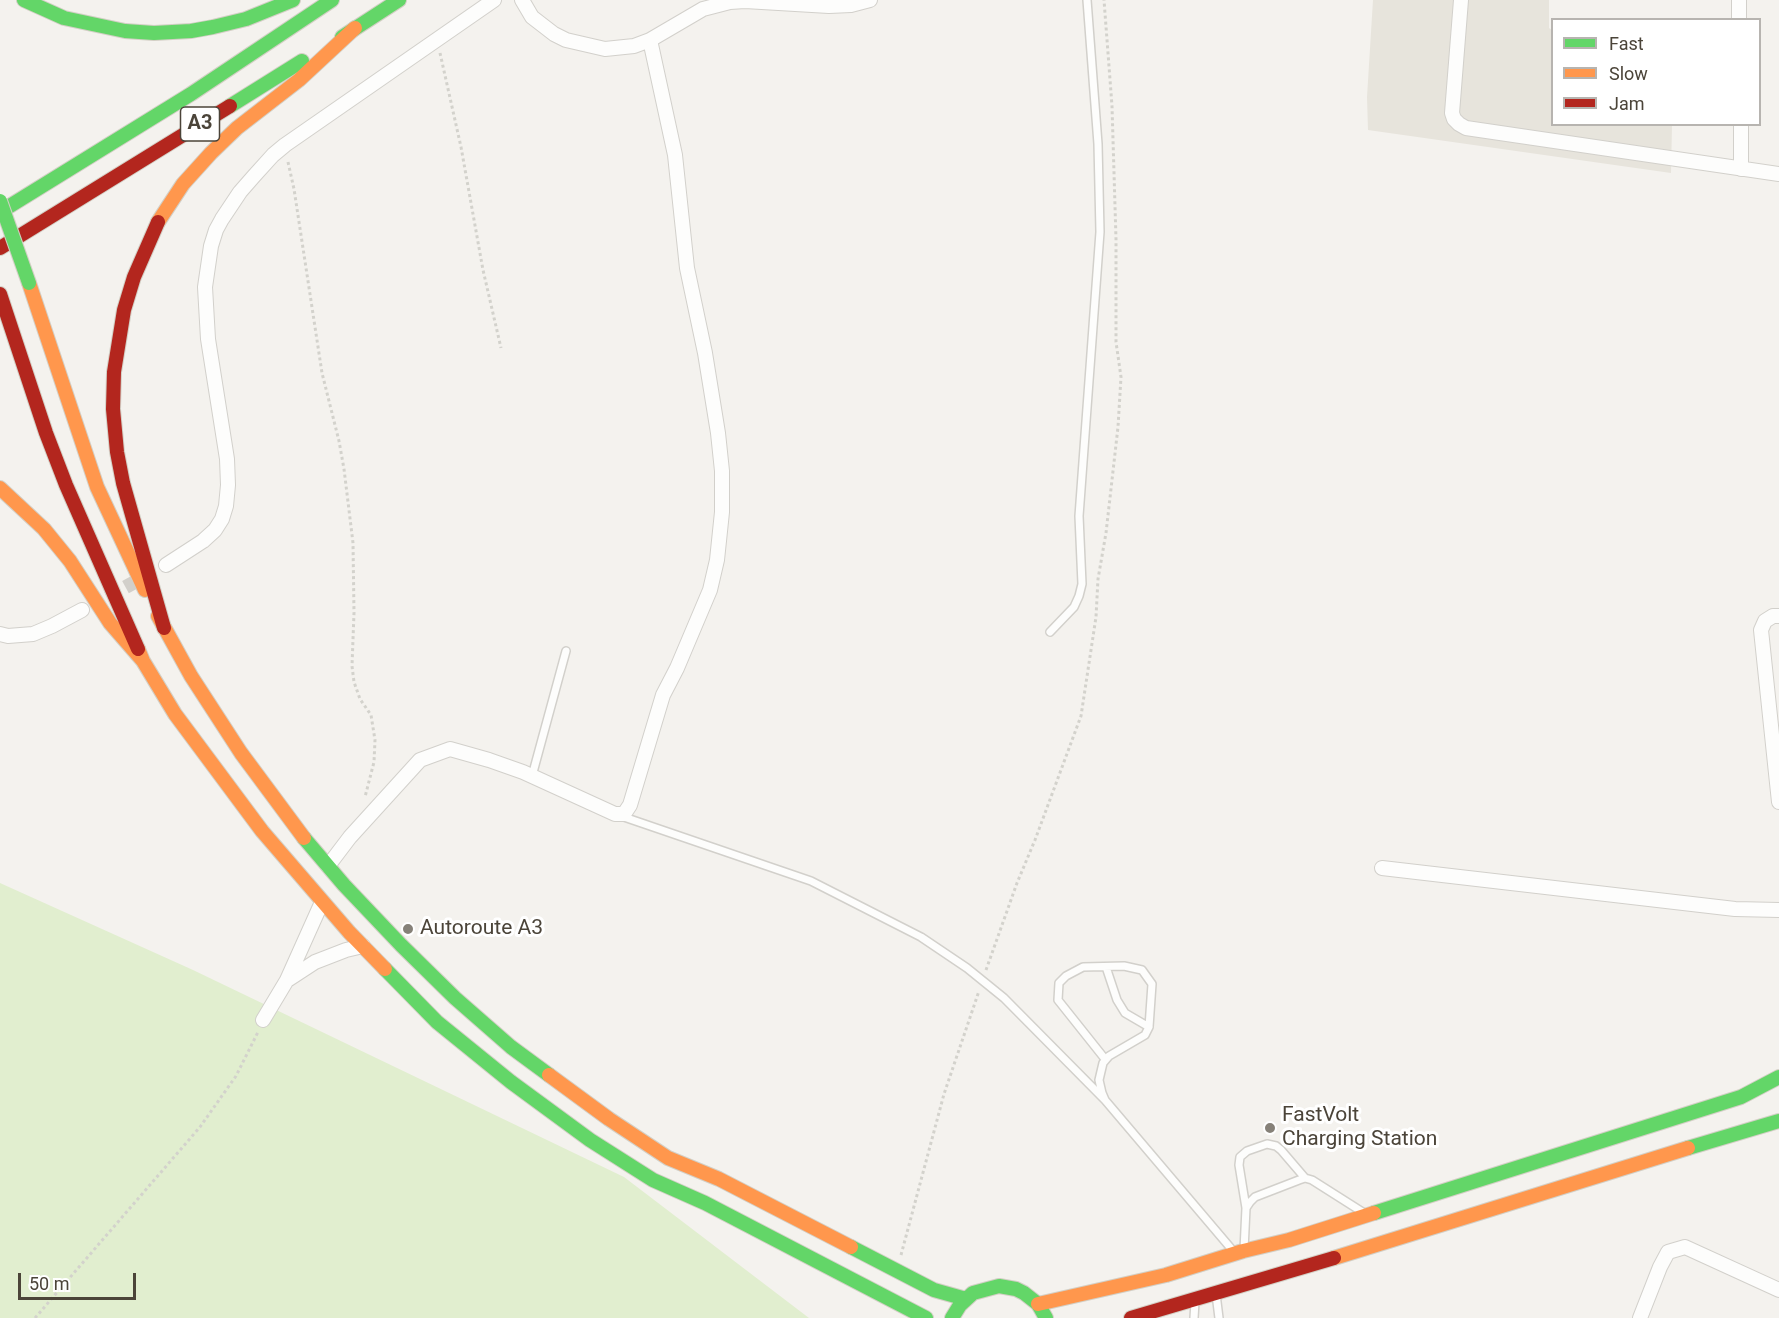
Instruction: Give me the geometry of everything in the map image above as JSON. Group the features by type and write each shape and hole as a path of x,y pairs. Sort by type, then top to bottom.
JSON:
{"main road":[{"path":"24,0 64,18 124,31 154,33 191,31 246,19 293,0"},
{"name":"A3","path":"0,212 191,93 332,0"},
{"name":"A3","path":"0,248 399,0"},
{"path":"164,628 123,483 113,409 118,341 134,277 155,227 183,184 237,128 299,80 355,28"},
{"path":"0,201 97,488 164,628 191,676 241,753 280,808 328,866 382,925 455,998 511,1047 609,1119 668,1158 719,1179 934,1290 966,1299"},
{"path":"1,296 46,433 66,485 143,661 181,723 262,831 322,902 437,1022 511,1082 599,1146 653,1180 705,1203 926,1318"},
{"path":"0,488 44,529 70,561 110,623 143,661"},
{"path":"1038,1304 1166,1275 1240,1252 1289,1240 1741,1097 1779,1077"},
{"path":"1131,1318 1425,1231 1779,1121"},
{"path":"952,1318 966,1299 981,1290 999,1286 1024,1293 1038,1304 1046,1318"}],"street":[{"path":"166,565 203,541 215,530 226,506 227,459 208,339 205,296 207,264 216,230 240,192 285,145 494,0"},
{"path":"522,0 526,10 538,24 566,40 605,48 634,46 650,40 703,9 730,2 829,6 851,5 870,0"},
{"path":"1461,0 1452,113 1454,119 1466,128 1779,174"},
{"path":"1739,0 1739,18"},
{"path":"328,866 350,837 420,760 450,749 532,776 615,814 624,814 630,805 663,695 710,590 717,560 722,512 722,471 718,433 705,353 687,268 675,155 650,40"},
{"path":"1741,126 1742,169"},
{"path":"0,634 8,636 33,634 82,610"},
{"path":"1779,616 1773,616 1765,621 1761,630 1779,802"},
{"path":"1382,868 1735,909 1779,910"},
{"path":"263,1020 287,980 322,902"},
{"path":"287,980 323,958 363,946"},
{"path":"1640,1318 1668,1252 1685,1247 1779,1290"}],"lane":[{"path":"1050,632 1074,607 1082,584 1078,516 1100,232 1098,144 1087,0"},
{"path":"532,776 566,651"},
{"path":"615,814 811,881 921,937 967,968 1004,998 1105,1100 1240,1252"},
{"path":"1105,1059 1058,1000 1059,982 1083,968 1124,966 1142,970 1152,984 1149,1027 1138,1041 1105,1059 1099,1080 1105,1100"},
{"path":"1106,967 1117,1000 1125,1013 1149,1027"},
{"path":"1240,1252 1246,1208 1239,1165 1240,1157 1247,1151 1267,1144 1281,1150 1305,1178 1312,1180 1366,1215"},
{"path":"1246,1208 1255,1197 1305,1178"},
{"path":"1216,1293 1219,1318"},
{"path":"1194,1318 1195,1299"}],"path":[{"path":"437,40 459,137 483,270 501,348"},
{"path":"285,145 294,189 322,373 344,469 352,534 354,579 352,666 354,682 360,699 371,715 375,740 374,762 365,800"},
{"path":"35,1318 200,1127 236,1076 263,1020"}],"shaded area":[{"path":"1373,0 1549,0 1551,126 1672,126 1671,173 1368,130 1367,97"}],"green space":[{"path":"0,883 193,970 624,1177 809,1318 0,1318"}],"tunnel":[{"path":"107,597 146,576"}],"traffic: fast":[{"path":"24,0 64,18 125,31 154,33 213,27 246,19 293,0"},
{"path":"0,212 191,94 332,0"},
{"path":"342,37 399,0"},
{"path":"230,106 302,61"},
{"path":"0,201 29,283"},
{"path":"304,838 344,885 455,998 511,1047 549,1075"},
{"path":"385,969 437,1022 511,1082 590,1140 653,1180 705,1203 926,1318"},
{"path":"1374,1213 1741,1097 1779,1077"},
{"path":"1688,1148 1779,1121"},
{"path":"851,1247 934,1290 966,1299"},
{"path":"952,1318 960,1305 973,1293 999,1286 1024,1293 1038,1304 1046,1318"}],"traffic: slow":[{"path":"158,222 183,184 211,153 237,128 299,80 355,28"},
{"path":"29,283 97,487 145,590"},
{"path":"0,488 44,529 70,561 110,623 143,661"},
{"path":"158,616 191,676 241,753 304,838"},
{"path":"138,649 175,714 262,831 349,932 385,969"},
{"path":"549,1075 668,1158 719,1179 851,1247"},
{"path":"1334,1258 1688,1148"},
{"path":"1038,1304 1166,1275 1374,1213"}],"traffic: jam":[{"path":"0,248 230,106"},
{"path":"158,222 134,277 124,310 114,372 113,409 123,483 164,628"},
{"path":"0,294 46,433 66,485 138,649"},
{"path":"1131,1318 1334,1258"}],"place":[{"name":"Autoroute A3","path":"408,929"},
{"name":"FastVolt Charging Station","path":"1270,1128"}]}
